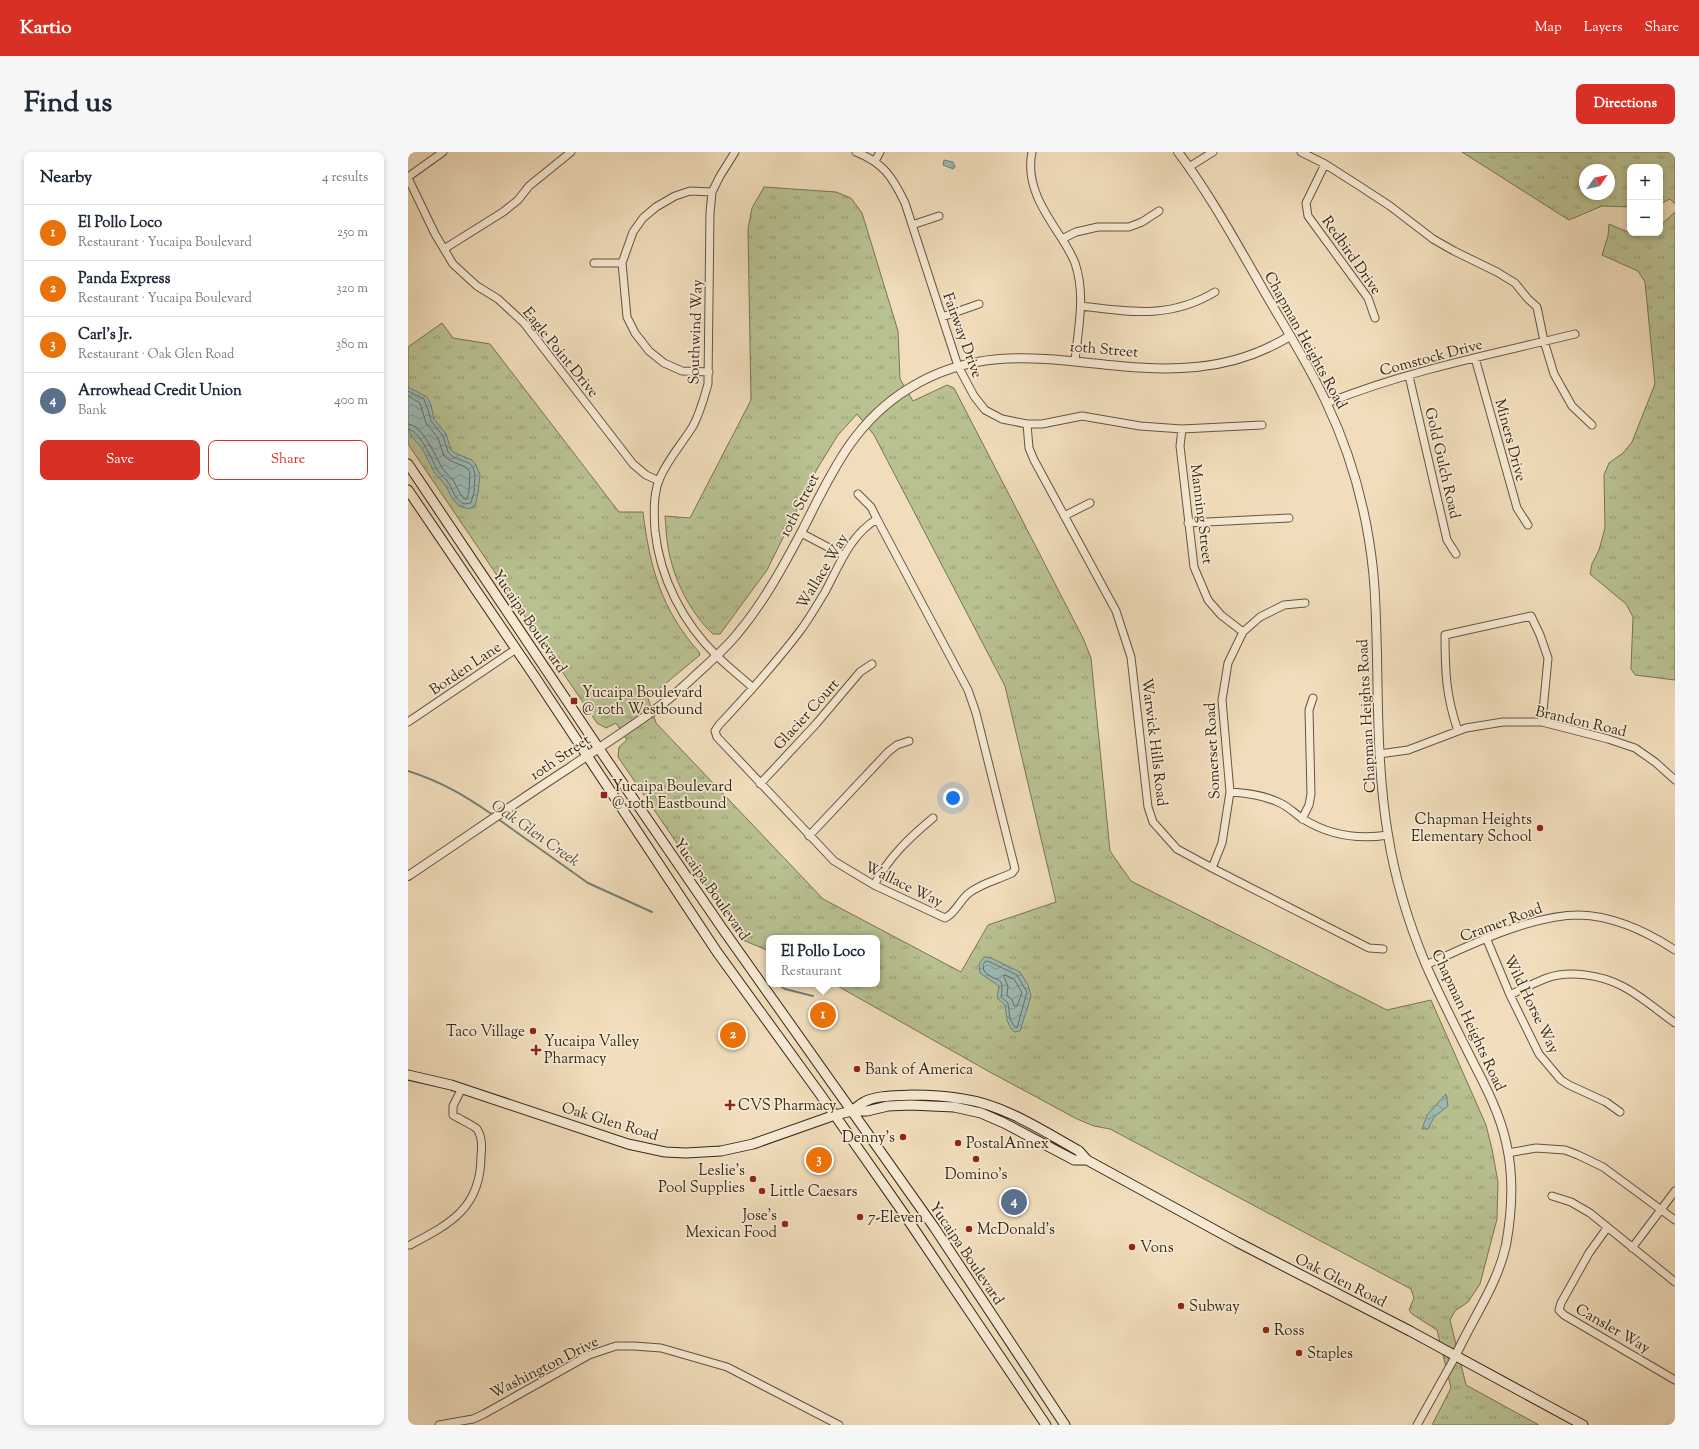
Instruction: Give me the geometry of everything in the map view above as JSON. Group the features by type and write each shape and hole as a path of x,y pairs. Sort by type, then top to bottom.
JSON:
{"main road":[{"name":"Yucaipa Boulevard","path":"408,464 598,748 722,928 934,1227 1065,1425"},
{"name":"Yucaipa Boulevard","path":"408,490 516,649 717,952 835,1115 904,1214 1046,1425"},
{"name":"Oak Glen Road","path":"408,1075 462,1088 628,1144 665,1152 713,1152 748,1145 835,1115 852,1111 867,1111 888,1106 910,1105 954,1108 981,1113 1004,1123 1074,1160 1087,1160 1237,1242 1403,1328 1583,1425"}],"street":[{"path":"408,178 443,152"},
{"path":"444,249 503,212 518,200 534,182 571,152"},
{"name":"Southwind Way","path":"735,152 712,192 710,213 708,384 703,404 694,424 668,462 659,481 654,514 656,540 664,573 675,599 691,626 717,656 753,688"},
{"name":"Fairway Drive","path":"856,152 875,161 888,172 897,186 905,203 958,366 974,396 985,410 1002,419 1027,424 1042,424 1082,416 1140,426 1182,429 1262,425"},
{"path":"875,161 880,152"},
{"path":"1032,152 1030,162 1032,183 1038,198 1075,262 1080,287 1081,306 1075,361"},
{"name":"Chapman Heights Road","path":"1178,152 1213,205 1290,336 1327,403 1344,446 1367,528 1373,571 1376,615 1379,754 1388,835 1397,875 1410,922 1426,965 1491,1098 1506,1141 1511,1184 1510,1216 1505,1248 1494,1283 1417,1425"},
{"path":"1189,167 1213,152"},
{"path":"1301,152 1325,164 1390,206 1433,238 1454,251 1497,272 1515,283 1537,308 1544,341 1554,374 1572,406 1592,425"},
{"name":"Redbird Drive","path":"1325,164 1306,203 1308,216 1368,298 1375,318"},
{"name":"Eagle Point Drive","path":"408,178 422,211 453,264 477,286 498,299 524,323 633,464 646,475 659,481"},
{"path":"709,372 682,370 664,363 648,350 635,333 627,317 622,263 633,232 643,218 656,207 674,196 690,191 712,192"},
{"path":"1062,239 1076,232 1098,226 1129,227 1142,222 1159,210"},
{"path":"912,225 939,216"},
{"path":"594,263 622,263"},
{"path":"1081,306 1130,312 1162,311 1200,301 1214,292"},
{"path":"942,317 979,304"},
{"name":"Comstock Drive","path":"1327,403 1363,389 1409,376 1475,358 1575,334"},
{"name":"10th Street","path":"408,876 664,704 717,656 749,619 772,585 842,455 854,437 872,418 907,390 934,375 958,366 993,359 1031,357 1164,368 1195,367 1223,363 1259,351 1290,336"},
{"name":"Miners Drive","path":"1475,358 1516,508 1528,525"},
{"name":"Gold Gulch Road","path":"1409,376 1447,540 1456,554"},
{"name":"Warwick Hills Road","path":"1027,424 1029,448 1034,460 1116,611 1127,641 1131,657 1148,807 1153,822 1177,849 1369,948 1383,949"},
{"name":"Manning Street","path":"1182,429 1180,446 1194,567 1208,600 1221,614 1243,632"},
{"name":"Wallace Way","path":"858,494 871,507 968,690 976,713 1015,869 1012,873 989,881 969,893 952,914 945,918 874,885 834,861 760,784 717,736 715,731 718,725 753,688 801,630 824,593 843,555 855,539 871,522 877,519"},
{"path":"1064,516 1090,503"},
{"path":"1188,523 1289,518"},
{"path":"801,533 843,555"},
{"name":"Somerset Road","path":"1212,868 1222,842 1230,792 1222,700 1228,663 1243,632 1260,617 1284,605 1305,603"},
{"path":"1458,731 1451,710 1446,686 1445,635 1531,616 1540,635 1548,658 1542,722"},
{"name":"Borden Lane","path":"408,722 516,649"},
{"name":"Glacier Court","path":"760,784 816,724 860,672 872,664"},
{"path":"1302,819 1309,805 1311,794 1309,710 1313,698"},
{"name":"Brandon Road","path":"1379,754 1408,750 1466,728 1503,722 1542,722 1608,739 1635,748 1656,762 1675,780"},
{"path":"809,836 888,752 897,745 909,741"},
{"path":"1230,792 1252,793 1282,803 1302,819 1320,828 1347,836 1359,838 1388,835"},
{"path":"874,885 892,856 910,837 933,818"},
{"name":"Cramer Road","path":"1426,965 1528,923 1553,917 1580,915 1608,919 1636,928 1656,937 1675,950"},
{"name":"Wild Horse Way","path":"1487,940 1510,995 1539,1054 1553,1072 1569,1086 1606,1102 1620,1112"},
{"path":"1510,995 1548,978 1571,974 1594,977 1609,980 1623,986 1675,1023"},
{"path":"410,1245 444,1227 460,1215 470,1200 476,1186 481,1169 482,1142 477,1129 453,1115 453,1106 462,1088"},
{"path":"1508,1153 1536,1148 1565,1150 1578,1154 1602,1167 1675,1220"},
{"path":"1632,1248 1675,1191"},
{"path":"1552,1196 1571,1202 1590,1213 1675,1282"},
{"name":"Cansler Way","path":"1607,1228 1589,1253 1561,1303 1559,1310 1564,1315 1675,1380"},
{"name":"Washington Drive","path":"439,1425 473,1419 589,1355 616,1346 661,1348 727,1367 839,1425"}],"green space":[{"path":"1462,152 1675,152 1675,204 1670,199 1663,202 1663,164 1627,164 1627,207 1602,206 1569,220"},
{"path":"764,187 836,192 851,198 862,213 898,331 900,379 913,401 947,385 954,388 1083,638 1091,658 1110,851 1131,881 1387,1010 1431,1000 1486,1125 1498,1182 1497,1219 1480,1284 1468,1302 1455,1311 1450,1320 1466,1385 1539,1425 1432,1425 1451,1388 1437,1330 1412,1314 1409,1310 1414,1298 1411,1289 1110,1129 1094,1126 1077,1119 988,1071 839,987 880,987 880,935 766,935 766,950 743,940 618,757 619,747 627,740 616,723 606,728 597,723 408,444 408,347 442,323 453,338 490,344 619,512 643,512 649,551 659,587 675,620 700,655 648,698 656,723 823,899 961,972 988,925 1056,902 1005,686 874,435 857,414 838,435 817,469 767,570 720,634 713,634 697,616 678,583 670,559 665,516 690,518 751,400 748,229 752,208"},
{"path":"1675,212 1675,680 1635,675 1631,669 1633,617 1626,604 1590,574 1605,528 1604,475 1609,463 1623,453 1632,442 1655,384 1645,282 1638,271 1602,255 1608,236 1609,224 1627,232 1627,236 1663,236 1663,223"}],"water":[{"path":"944,160 953,162 955,167 953,169 943,165"},
{"path":"408,387 427,397 431,405 434,419 446,434 451,450 472,460 476,465 480,475 475,506 469,509 459,506 452,498 446,486 434,472 422,448 411,436 408,428"},
{"path":"984,957 991,958 1020,972 1028,985 1031,996 1020,1031 1014,1032 1011,1029 1007,1020 1005,1005 997,998 999,986 980,973 979,964"},
{"path":"1446,1094 1448,1106 1434,1117 1428,1129 1422,1129 1427,1115"}],"waterway":[{"name":"Oak Glen Creek","path":"408,771 432,780 452,790 493,815"},
{"name":"Oak Glen Creek","path":"498,819 588,883 652,912"},
{"name":"Oak Glen Creek","path":"782,987 813,996"}],"place":[{"name":"Yucaipa Boulevard @ 10th Westbound","path":"574,701"},
{"name":"Yucaipa Boulevard @ 10th Eastbound","path":"604,795"},
{"name":"Chapman Heights Elementary School","path":"1540,828"},
{"name":"El Pollo Loco","path":"823,1015"},
{"name":"Taco Village","path":"533,1031"},
{"name":"Panda Express","path":"733,1035"},
{"name":"Yucaipa Valley Pharmacy","path":"536,1050"},
{"name":"Bank of America","path":"857,1069"},
{"name":"CVS Pharmacy","path":"730,1105"},
{"name":"Denny's","path":"903,1137"},
{"name":"PostalAnnex","path":"958,1143"},
{"name":"Domino's","path":"976,1159"},
{"name":"Carl's Jr.","path":"819,1160"},
{"name":"Leslie's Pool Supplies","path":"753,1179"},
{"name":"Little Caesars","path":"762,1191"},
{"name":"Arrowhead Credit Union","path":"1014,1202"},
{"name":"7-Eleven","path":"860,1217"},
{"name":"Jose's Mexican Food","path":"785,1224"},
{"name":"McDonald's","path":"969,1229"},
{"name":"Vons","path":"1132,1247"},
{"name":"Subway","path":"1181,1306"},
{"name":"Ross","path":"1266,1330"},
{"name":"Staples","path":"1299,1353"}]}
